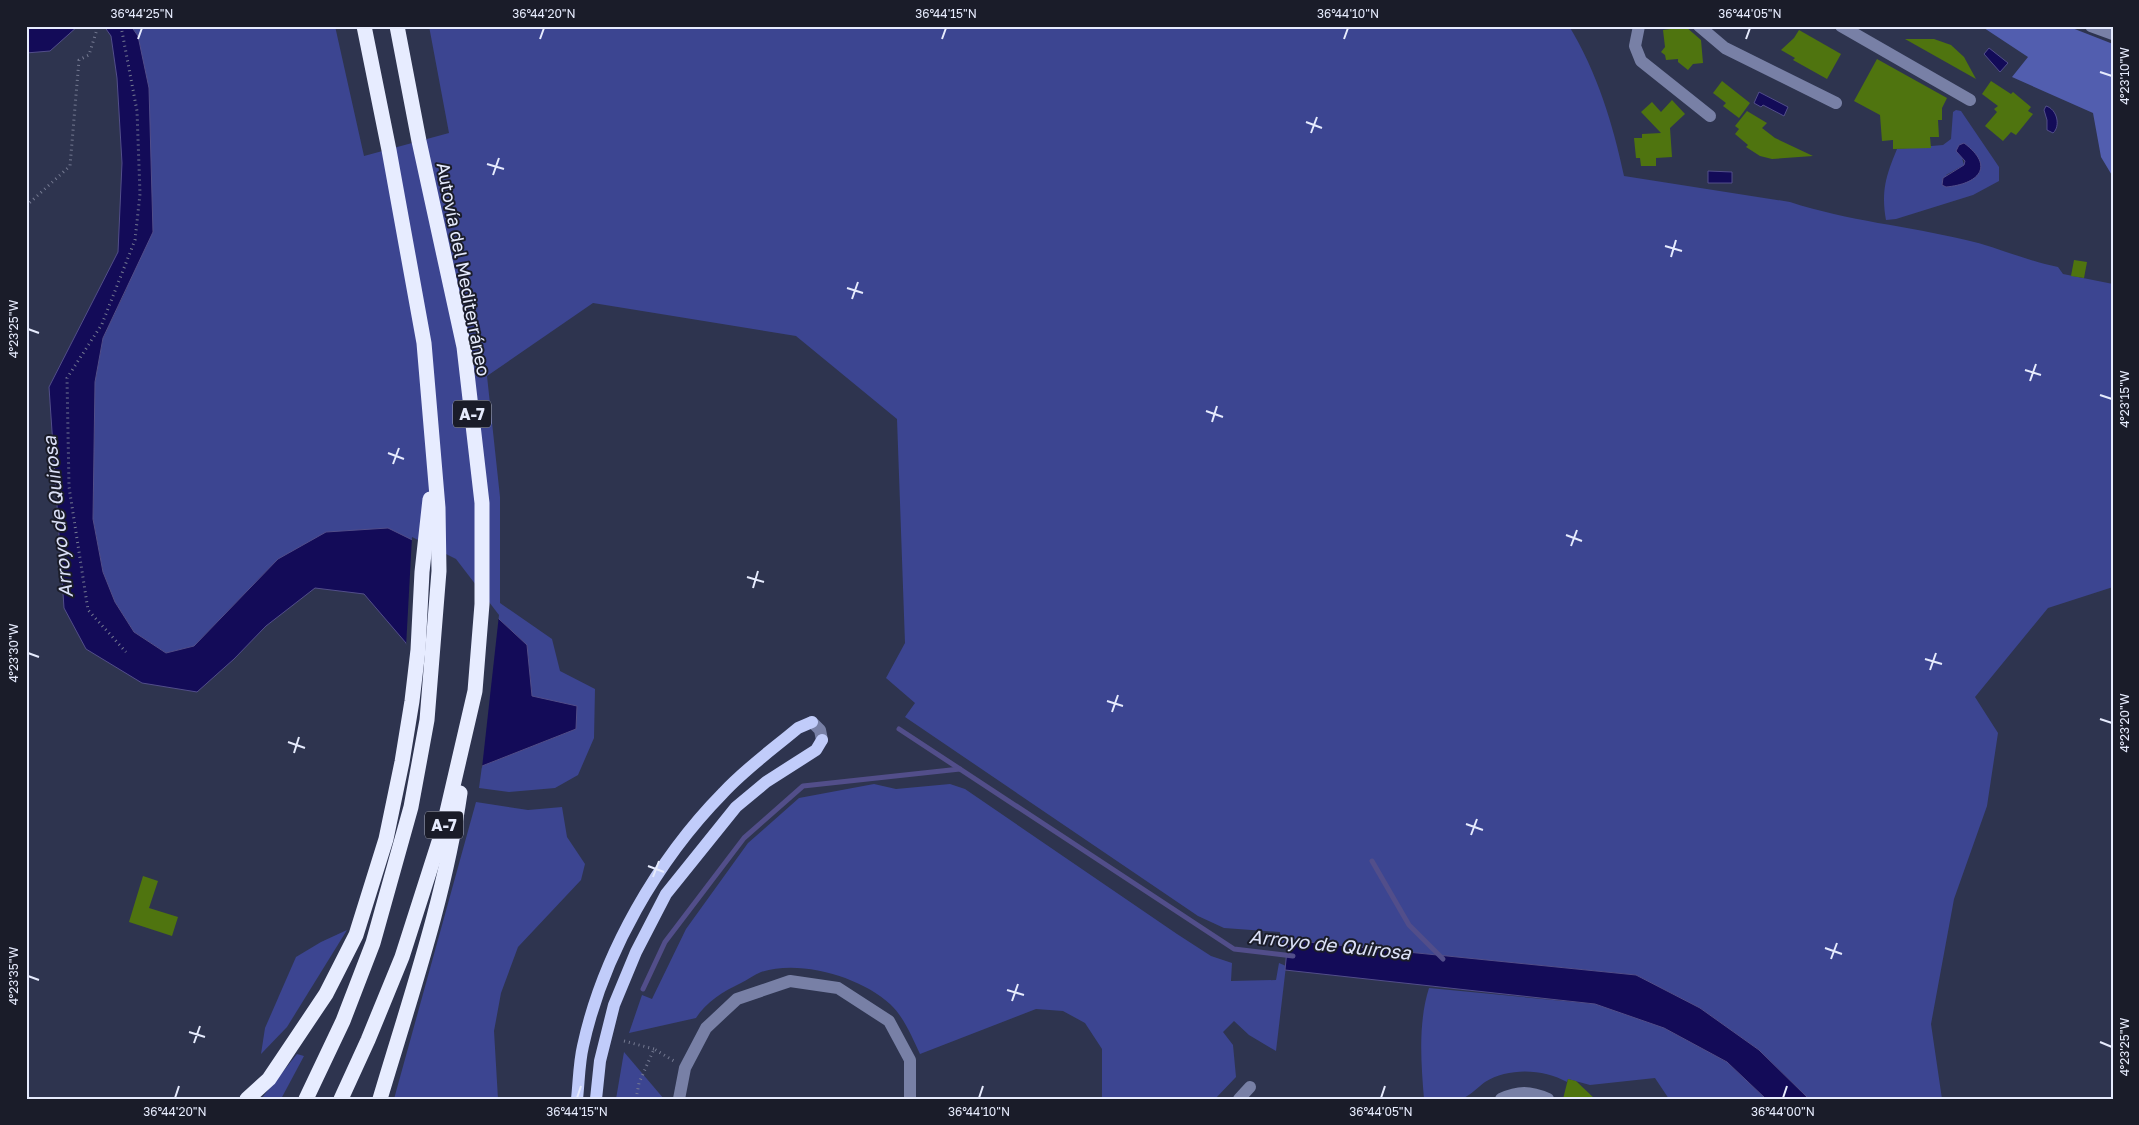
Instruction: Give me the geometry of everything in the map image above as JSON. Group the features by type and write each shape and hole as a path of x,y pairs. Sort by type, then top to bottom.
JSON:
{"highway":[{"name":"A-7","path":"306,1099 343,1021 373,943 411,807 427,720 439,571 434,458 424,344 389,150 364,26"},
{"name":"Autovía del Mediterráneo","path":"341,1099 402,957 443,830 475,690 482,604 481,493 464,347 419,141 397,26"},
{"path":"247,1099 268,1078 326,994 356,935 386,839 402,762 418,650 422,572 434,458"},
{"path":"380,1099 420,965 454,841 475,690"}],"main road":[{"path":"577,1099 583,1046 598,994 618,943 650,884 708,808 724,791 798,728 812,722"},
{"path":"596,1099 600,1061 614,1006 636,952 666,894 736,807 766,782 816,750 822,740"}],"street":[{"path":"1638,26 1635,46 1641,61 1710,116"},
{"path":"1699,26 1724,48 1836,103"},
{"path":"1841,26 1970,100"},
{"path":"2091,26 2113,34"},
{"path":"812,722 820,730 822,740"},
{"path":"679,1099 685,1068 706,1028 736,1000 790,981 838,988 889,1021 910,1060 910,1099"},
{"path":"1501,1099 1516,1092 1535,1093 1548,1099"},
{"path":"1239,1099 1250,1093"}],"path":[{"path":"26,206 70,166 79,60 89,55 98,26"},
{"path":"121,26 137,111 140,194 135,240 102,324 66,378 69,486 88,610 126,652"},
{"path":"624,1041 654,1049 685,1068"},
{"path":"636,1099 640,1083 654,1049"}],"shaded area":[{"path":"26,26 78,26 50,51 26,53"},
{"path":"104,26 131,26 138,36 149,88 153,232 103,338 95,382 93,519 103,572 115,602 134,632 166,653 194,646 278,559 326,532 388,528 455,561 499,619 527,645 532,696 577,706 576,729 482,766 438,716 406,643 364,594 315,588 266,626 234,659 197,692 142,683 86,649 64,608 49,387 118,252 122,163 117,78 111,36"},
{"path":"131,26 335,26 364,156 449,133 429,26 1569,26 1588,62 1603,99 1615,137 1624,176 1790,202 1856,219 1944,235 2058,267 2063,274 2113,284 2113,587 2048,608 1975,697 1998,733 1987,806 1954,899 1931,1024 1942,1099 1809,1099 1759,1050 1700,1008 1636,975 1289,940 1288,944 1281,944 1280,932 1224,928 1198,916 905,717 915,703 886,678 905,643 897,419 796,336 593,303 487,376 500,497 500,603 552,639 560,671 595,689 594,738 578,775 555,788 509,792 479,788 482,766 576,729 532,696 527,645 499,619 278,559 194,646 166,653 134,632 115,602 103,572 93,519 95,382 103,338 127,288 138,36"},
{"path":"1981,26 2067,26 2113,44 2113,177 2101,157 2093,113 2012,77 2028,57"},
{"path":"1989,48 2008,63 2000,72 1984,54"},
{"path":"1759,92 1788,107 1784,116 1763,105 1761,107 1754,103"},
{"path":"2046,106 2053,110 2057,118 2057,126 2053,133 2047,130 2044,110"},
{"path":"1956,110 1961,111 1999,167 1999,181 1973,195 1896,219 1886,220 1885,183 1897,149 1943,145 1951,139 1953,112","holes":["1962,158 1980,173 1946,175 1964,165"]},
{"path":"1964,143 1974,152 1979,160 1981,167 1979,173 1967,182 1946,187 1942,185 1943,178 1964,165 1965,161 1956,151 1959,145"},
{"path":"1708,171 1732,172 1732,183 1708,183"},
{"path":"874,784 896,789 950,784 965,789 1177,934 1211,956 1232,963 1231,981 1276,980 1279,963 1286,966 1276,1051 1249,1035 1234,1021 1223,1032 1233,1045 1236,1077 1215,1099 1102,1099 1102,1049 1085,1023 1063,1011 1036,1009 920,1054 899,1015 878,994 847,979 829,973 794,968 758,973 716,998 696,1018 629,1033 642,995 652,999 686,929 748,843 799,798"},
{"path":"476,802 528,810 562,807 567,837 585,864 581,880 518,947 501,993 494,1031 498,1099 394,1099"},
{"path":"347,930 287,1027 261,1054 265,1028 296,957 321,942"},
{"path":"1288,940 1636,975 1700,1008 1759,1050 1809,1099 1766,1099 1727,1062 1664,1028 1595,1004 1285,970"},
{"path":"1429,988 1595,1004 1664,1028 1727,1062 1766,1099 1669,1099 1655,1078 1590,1085 1568,1079 1567,1082 1548,1074 1537,1072 1515,1072 1494,1077 1463,1098 1449,1100 1424,1099 1421,1057 1422,1029"},
{"path":"624,1052 664,1099 616,1099"},
{"path":"297,1054 304,1056 281,1099 261,1099"}],"pier":[{"path":"412,537 456,559 499,615 482,768 436,718 406,647"}],"building":[{"path":"1686,27 1701,40 1703,63 1693,64 1688,70 1678,62 1678,59 1666,60 1665,55 1661,52 1665,47 1663,30"},
{"path":"1799,30 1841,54 1827,79 1793,60 1795,58 1781,50 1794,38"},
{"path":"1905,39 1934,39 1951,45 1964,57 1976,79"},
{"path":"1877,59 1947,98 1942,108 1942,120 1938,120 1939,137 1930,137 1931,148 1893,149 1893,140 1882,141 1880,115 1854,101"},
{"path":"1722,81 1750,103 1739,118 1723,106 1726,103 1713,93"},
{"path":"1991,81 2011,94 2013,92 2031,107 2028,111 2033,114 2016,135 2011,132 2003,141 1985,126 1997,112 1994,109 1998,106 1982,94"},
{"path":"1672,100 1685,114 1670,128 1672,157 1656,158 1656,166 1641,166 1640,158 1636,158 1634,138 1642,138 1642,134 1661,133 1641,112 1652,102 1661,112"},
{"path":"1747,111 1767,123 1762,128 1775,138 1813,156 1772,159 1760,156 1746,147 1748,145 1735,134 1739,129 1735,126"},
{"path":"2074,260 2087,262 2084,278 2071,276"},
{"path":"143,876 158,881 149,908 178,917 172,936 129,922"},
{"path":"1568,1079 1576,1081 1595,1099 1563,1099"}],"waterway":[{"name":"Arroyo de Quirosa","path":"899,729 1234,949 1293,956"},
{"path":"643,989 665,942 744,838 803,786 960,769"},
{"path":"1372,861 1409,925 1443,959"}]}
